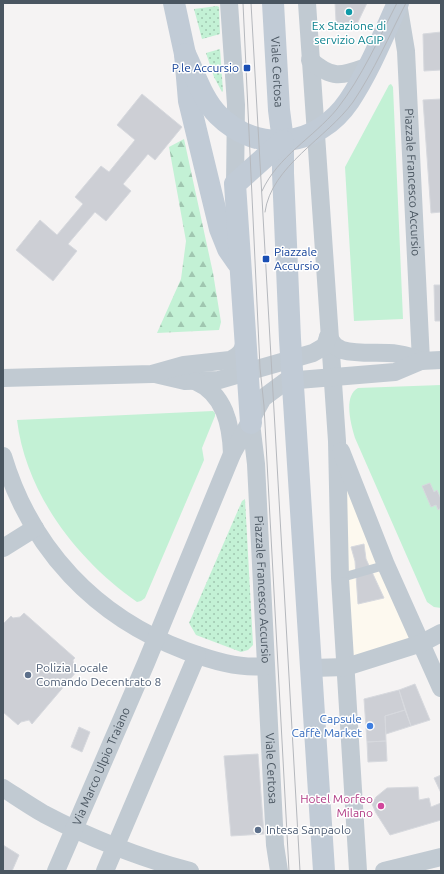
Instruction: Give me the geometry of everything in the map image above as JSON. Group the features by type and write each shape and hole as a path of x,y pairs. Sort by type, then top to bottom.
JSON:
{"street":[{"path":"174,3 185,54 189,101 220,229 228,249 240,266"},
{"path":"228,3 236,105 235,128"},
{"name":"Viale Certosa","path":"273,3 279,110 283,142"},
{"path":"307,3 328,337 337,441 340,578 358,871"},
{"path":"185,54 207,101 219,115 248,136 283,142 316,132 334,119 349,101 369,66 398,3"},
{"name":"Piazzale Francesco Accursio","path":"398,3 406,51 421,361"},
{"path":"310,60 323,72 331,74 348,74 369,66"},
{"name":"Piazzale Francesco Accursio","path":"3,456 21,503 35,528 52,554 81,587 133,627 156,639 197,655 229,664 254,668 265,666 256,464 247,372 235,184 235,128"},
{"path":"235,184 283,142"},
{"path":"283,142 282,173 292,381 312,668 324,871"},
{"path":"328,337 334,346 342,350 395,352 405,354 421,361"},
{"path":"3,378 152,374 185,381 219,380 318,351 325,346 328,337"},
{"path":"152,374 184,365 230,360 235,358 243,350 245,340"},
{"path":"156,639 232,454 251,423 263,398 282,384 292,381 331,376 395,372 421,361 441,360"},
{"path":"195,381 211,391 223,406 231,434 232,454"},
{"path":"337,441 386,565 441,688"},
{"path":"3,548 35,528"},
{"path":"312,668 346,667 422,643 441,633"},
{"name":"Via Marco Ulpio Traiano","path":"56,871 156,639"},
{"path":"105,871 197,655"},
{"name":"Viale Certosa","path":"265,666 275,845 278,871"},
{"path":"3,788 44,814 74,829 170,866 190,871"},
{"path":"384,871 441,857"}],"lane":[{"path":"340,578 386,565"}],"shaded area":[{"path":"337,441 422,643 346,667"}],"green space":[{"path":"219,7 220,34 202,39 194,9"},
{"path":"220,49 222,92 214,77 206,53"},
{"path":"391,84 393,87 403,319 354,321 345,167 389,85"},
{"path":"184,139 213,273 221,322 219,330 157,333 181,279 186,241 169,147"},
{"path":"441,385 441,608 434,607 427,602 355,438 349,411 349,404 353,392 358,388"},
{"path":"213,411 215,416 202,448 204,460 145,598 137,602 94,566 58,523 43,499 31,474 22,447 17,420"},
{"path":"245,499 253,645 248,650 241,652 196,635 189,623 242,501"}],"building":[{"name":"Ex Stazione di servizio AGIP","path":"335,3 367,3 356,26 350,29 343,27 336,21"},
{"path":"441,32 441,70 424,71 423,34"},
{"path":"142,94 182,127 155,160 148,154 123,184 131,191 106,221 95,212 68,244 77,251 53,281 16,250 40,220 57,235 83,204 75,197 101,166 109,172 135,140 117,125"},
{"path":"441,99 441,212 431,213 423,100"},
{"path":"434,285 441,285 441,321 435,321"},
{"path":"430,483 434,492 437,490 441,499 441,508 438,510 436,505 431,507 422,486"},
{"path":"364,544 366,559 384,598 358,604 355,561 351,547"},
{"path":"24,613 75,658 73,660 74,668 77,671 32,724 29,720 21,722 18,725 3,712 3,624 11,616 13,618 20,617"},
{"path":"415,684 430,720 411,726 399,690"},
{"path":"399,690 405,710 385,716 386,741 367,742 364,699"},
{"path":"405,710 411,726 386,734 385,716"},
{"path":"79,727 90,732 82,752 71,747"},
{"path":"386,741 387,761 368,762 367,742"},
{"path":"258,754 264,834 231,836 224,756"},
{"path":"441,775 441,793 434,778"},
{"path":"418,787 419,800 429,798 431,807 441,803 441,820 390,835 372,804 376,797 387,788"},
{"path":"3,845 19,855 12,871 3,871"}],"tram line":[{"path":"243,3 260,368 264,406 289,871"},
{"path":"251,3 300,871"},
{"path":"262,191 269,179 286,157 328,119 346,97 370,57 397,3"},
{"path":"265,212 269,196 278,180 289,166 329,128 353,102 375,66 406,3"}],"place":[{"name":"Ex Stazione di servizio AGIP","path":"349,12"},
{"name":"P.le Accursio","path":"247,68"},
{"name":"Piazzale Accursio","path":"266,259"},
{"name":"Polizia Locale Comando Decentrato 8","path":"28,675"},
{"name":"Capsule Caffè Market","path":"370,726"},
{"name":"Hotel Morfeo Milano","path":"381,806"},
{"name":"Intesa Sanpaolo","path":"258,830"}]}
